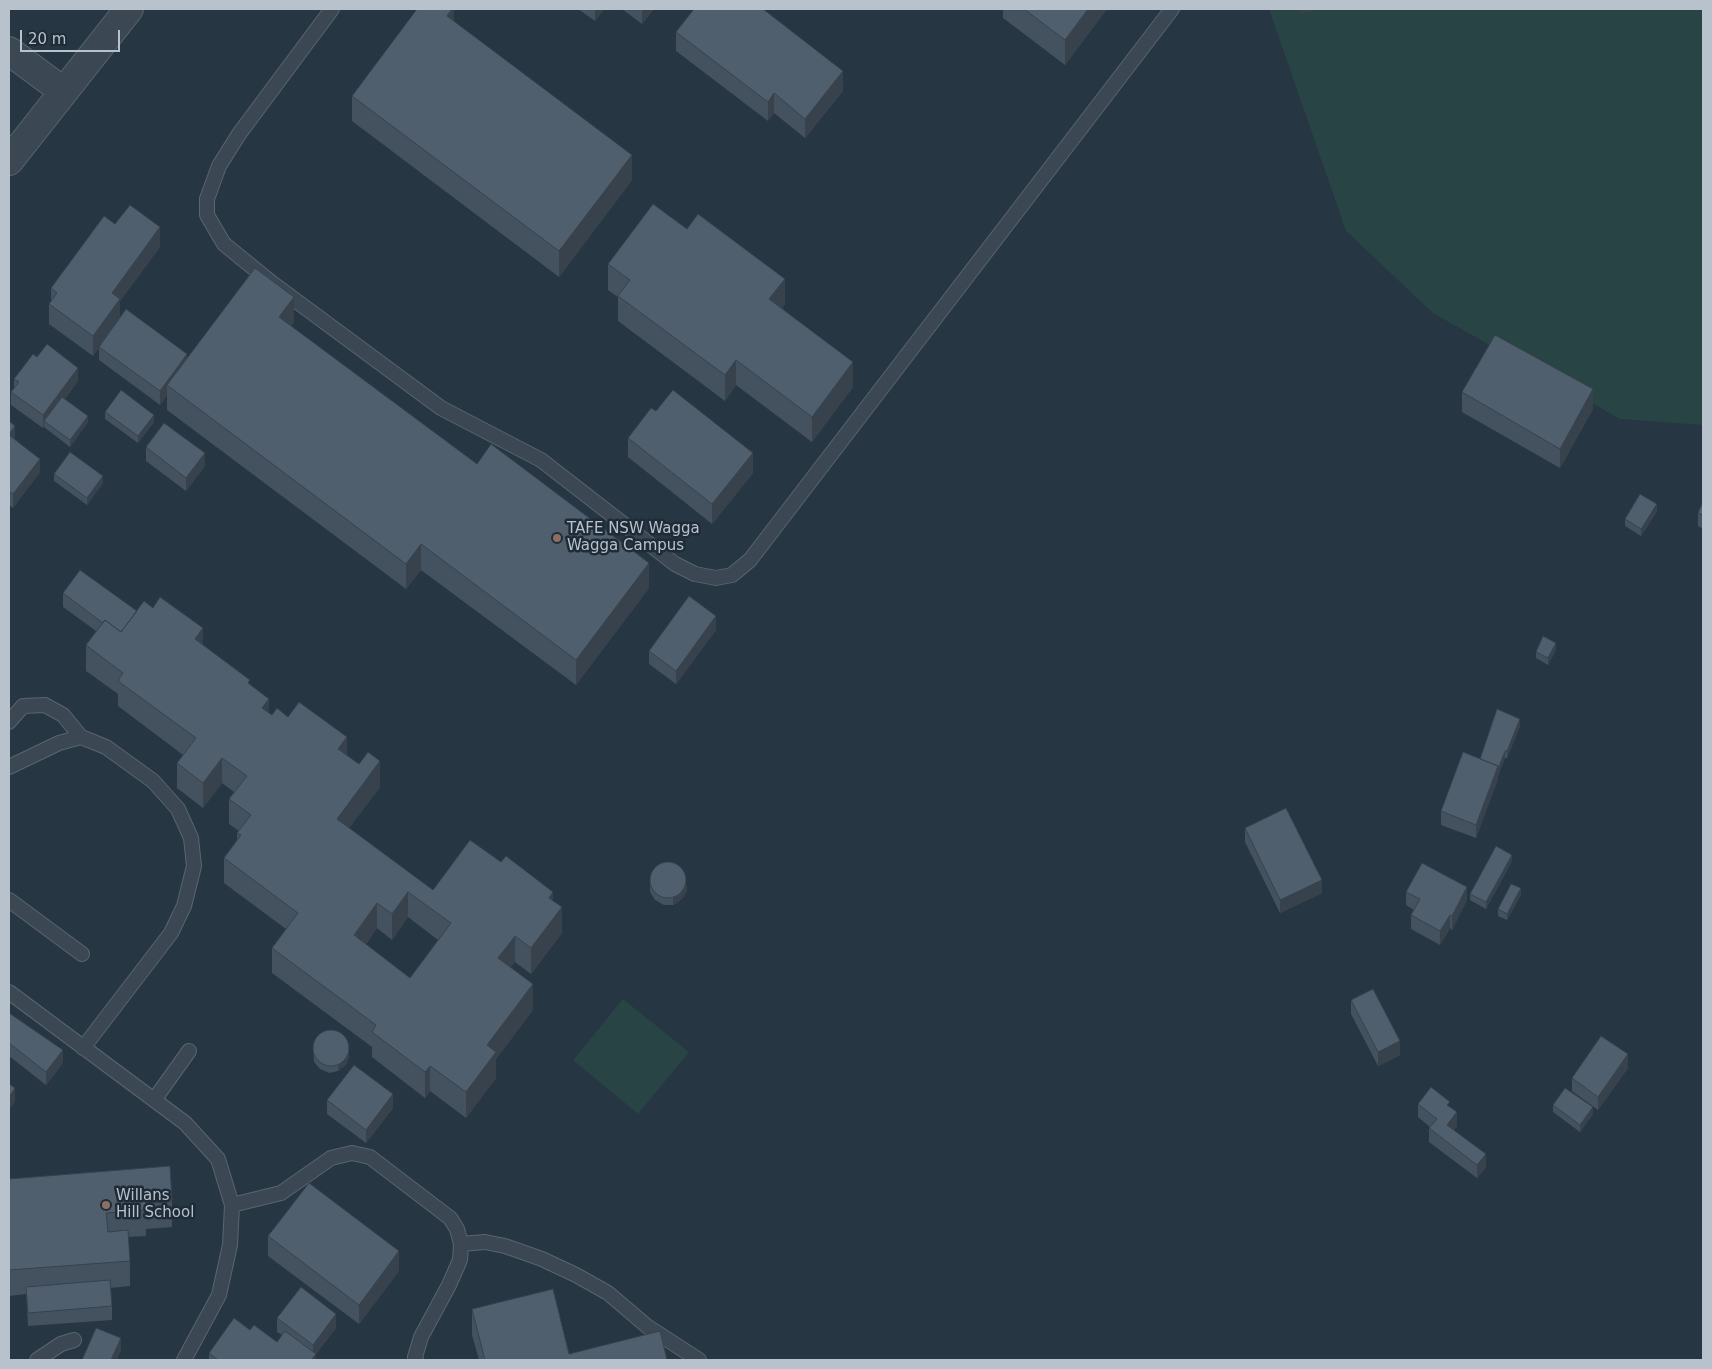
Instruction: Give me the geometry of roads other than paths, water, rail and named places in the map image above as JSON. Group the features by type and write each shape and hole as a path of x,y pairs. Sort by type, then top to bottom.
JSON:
{"street":[{"path":"9,161 129,9"},
{"path":"9,52 63,91"}],"lane":[{"path":"332,9 239,134 219,166 207,199 207,215 224,244 272,283 441,408 541,460 675,564 695,574 716,578 732,575 750,560 1172,9"},
{"path":"9,722 23,706 45,705 63,715 82,736 114,752 152,782 178,809 191,838 194,866 184,906 171,932 83,1048"},
{"path":"9,767 59,743 82,736"},
{"path":"9,900 82,954"},
{"path":"9,992 185,1123 218,1159 232,1205 230,1245 219,1295 184,1360"},
{"path":"154,1100 188,1052"},
{"path":"232,1205 281,1193 331,1158 352,1153 370,1157 450,1218 457,1229 461,1244 460,1260 421,1337 414,1357 416,1360"},
{"path":"461,1244 485,1242 505,1246 542,1259 576,1275 608,1293 648,1327 699,1360"},
{"path":"37,1360 61,1344 74,1340"}],"place":[{"name":"TAFE NSW Wagga Wagga Campus","path":"557,538"},
{"name":"Willans Hill School","path":"106,1205"}]}
